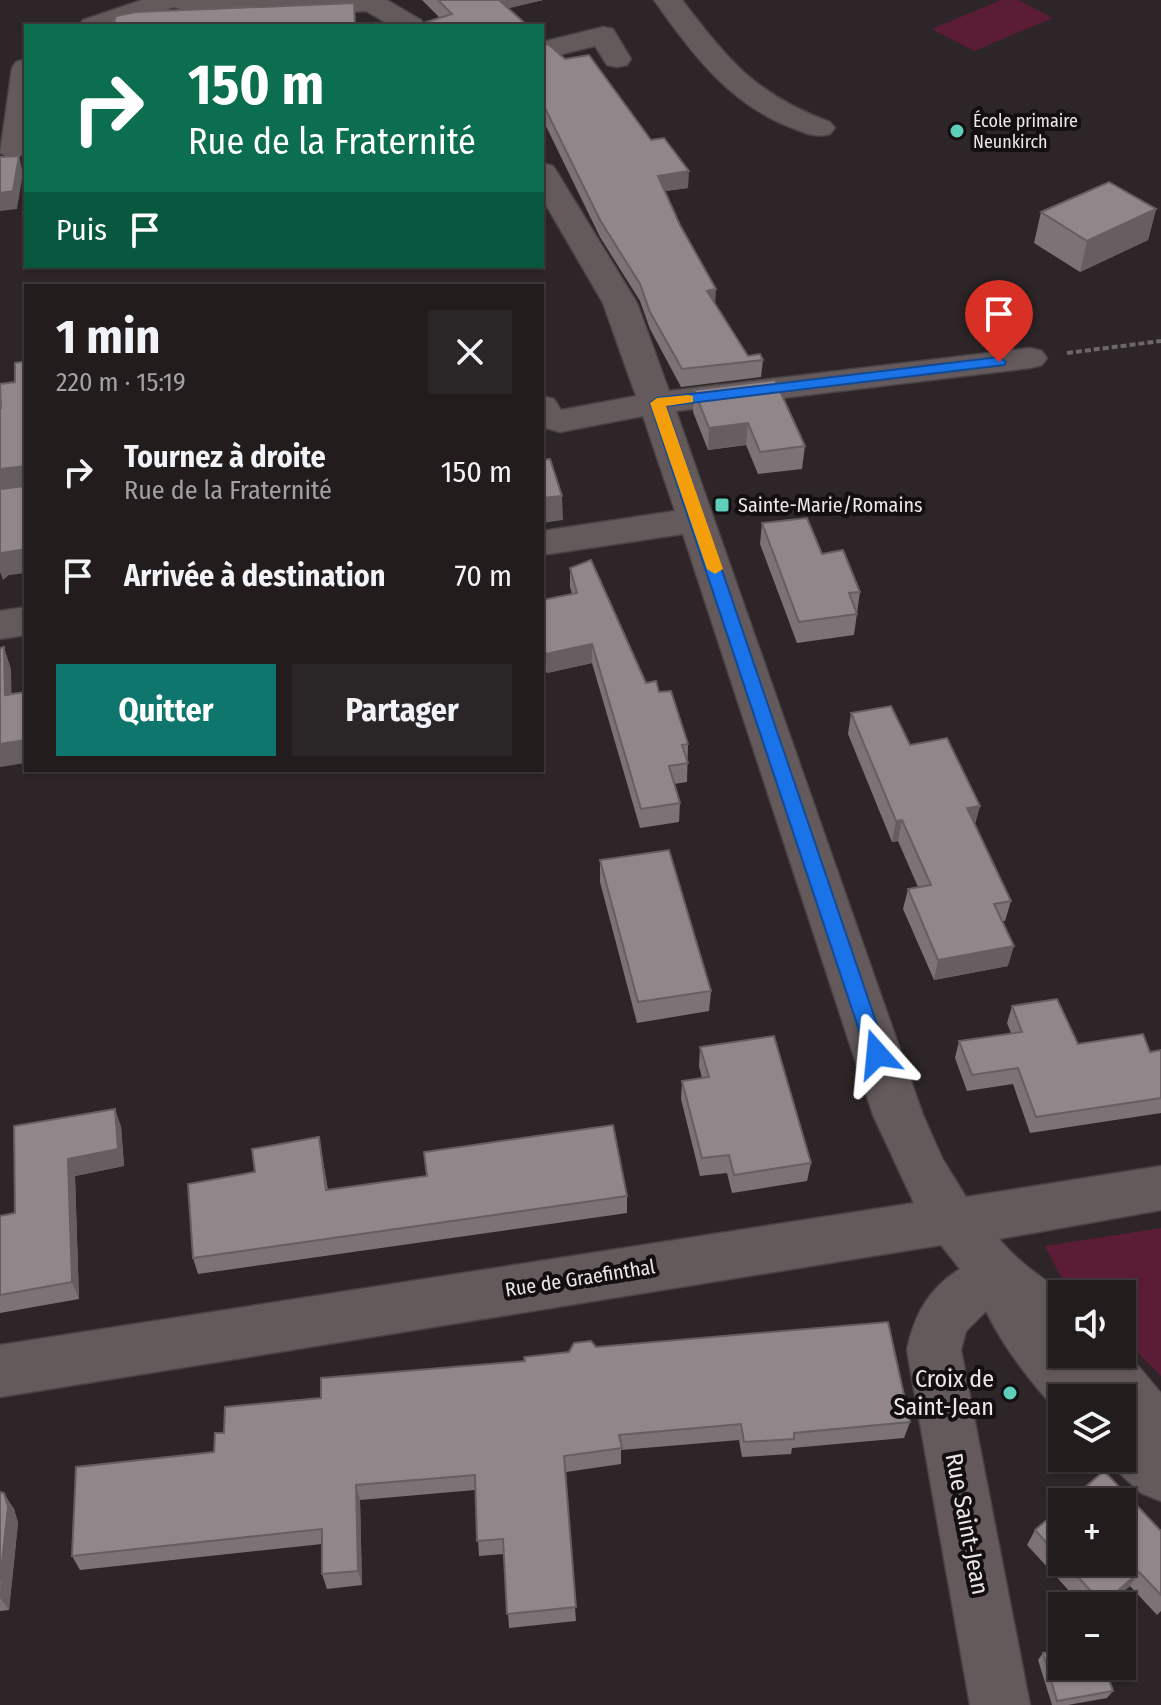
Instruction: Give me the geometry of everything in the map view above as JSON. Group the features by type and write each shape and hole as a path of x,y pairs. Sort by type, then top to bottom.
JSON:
{"street":[{"path":"99,24 168,0"},
{"path":"179,0 199,7 227,9 370,1 408,24"},
{"path":"668,0 727,76 758,103 791,119 820,128"},
{"path":"544,51 606,41"},
{"path":"13,150 24,81"},
{"path":"544,175 620,303 698,520 898,1115 922,1171 952,1220 996,1275 1016,1316 1052,1367 1068,1384"},
{"path":"544,411 547,417 560,421 657,403 1030,358"},
{"path":"544,543 698,520"},
{"path":"0,625 24,621"},
{"name":"Rue de Graefinthal","path":"0,1371 1161,1188"},
{"path":"996,1275 1048,1314"},
{"name":"Rue Saint-Jean","path":"996,1275 961,1297 945,1314 938,1327 934,1350 1000,1705"},
{"path":"1106,1368 1161,1435"},
{"path":"1136,1451 1161,1473"}],"path":[{"path":"1030,358 1161,341"}],"shaded area":[{"path":"1001,0 1018,0 1053,18 974,51 932,29"},
{"path":"1161,1228 1161,1376 1136,1352 1136,1280 1064,1280 1045,1246"}],"building":[{"path":"438,0 499,0 526,24 420,24 452,14"},
{"path":"354,3 355,24 114,24 116,16 136,12"},
{"path":"548,44 565,59 589,55 651,140 664,138 689,171 658,176 680,225 716,289 707,291 748,356 760,354 763,360 682,369 650,312 640,284 600,220 544,106 544,45"},
{"path":"19,156 13,191 0,193 0,157"},
{"path":"1109,182 1156,209 1087,241 1041,212"},
{"path":"24,361 24,466 0,469 0,384 15,382 15,363"},
{"path":"775,380 805,446 760,452 748,423 709,428 694,390"},
{"path":"550,459 562,496 544,498 544,460"},
{"path":"24,486 24,549 0,554 0,489"},
{"path":"807,518 822,554 843,550 860,592 849,593 857,614 799,622 762,523"},
{"path":"591,560 646,683 656,681 659,692 671,691 688,744 682,745 688,763 669,766 680,803 641,809 592,644 546,654 544,600 577,593 570,568"},
{"path":"4,647 5,695 24,692 24,740 0,744 0,648"},
{"path":"891,706 910,745 947,738 980,806 967,808 1011,901 994,904 1014,946 938,960 908,889 931,885 902,820 896,821 851,713"},
{"path":"669,850 711,991 638,1002 600,860"},
{"path":"1057,999 1078,1044 1143,1034 1150,1052 1161,1050 1161,1098 1036,1117 1018,1068 972,1075 959,1041 1022,1032 1012,1006"},
{"path":"774,1036 811,1163 734,1175 729,1155 702,1158 682,1081 709,1077 700,1047"},
{"path":"115,1109 118,1149 68,1159 72,1282 0,1295 0,1216 15,1213 14,1126"},
{"path":"613,1125 627,1196 193,1258 188,1184 255,1172 252,1149 319,1137 326,1190 427,1176 424,1152"},
{"path":"888,1322 910,1422 794,1433 794,1439 744,1442 741,1424 619,1435 622,1448 564,1456 576,1607 507,1614 503,1539 477,1541 475,1475 356,1485 358,1571 322,1574 322,1529 72,1556 76,1467 214,1452 215,1433 224,1433 225,1407 321,1398 321,1378 525,1361 524,1357 569,1352 574,1343 591,1341 596,1347"},
{"path":"1105,1472 1120,1488 1084,1488"},
{"path":"0,1492 4,1493 8,1507 0,1581"},
{"path":"1136,1505 1161,1531 1161,1595 1139,1572 1136,1575"},
{"path":"1048,1519 1048,1544 1035,1530"},
{"path":"1077,1576 1134,1576 1116,1592 1092,1592"},
{"path":"1048,1652 1048,1670 1043,1653"},
{"path":"1051,1680 1109,1680 1113,1691 1057,1701"}],"slow traffic":[{"path":"688,399 657,403 715,569"}],"place":[{"name":"École primaire Neunkirch","path":"957,131"},
{"name":"Sainte-Marie/Romains","path":"722,505"},
{"name":"Croix de Saint-Jean","path":"1010,1393"}],"route":[{"path":"877,1054 657,403 999,362"}]}
